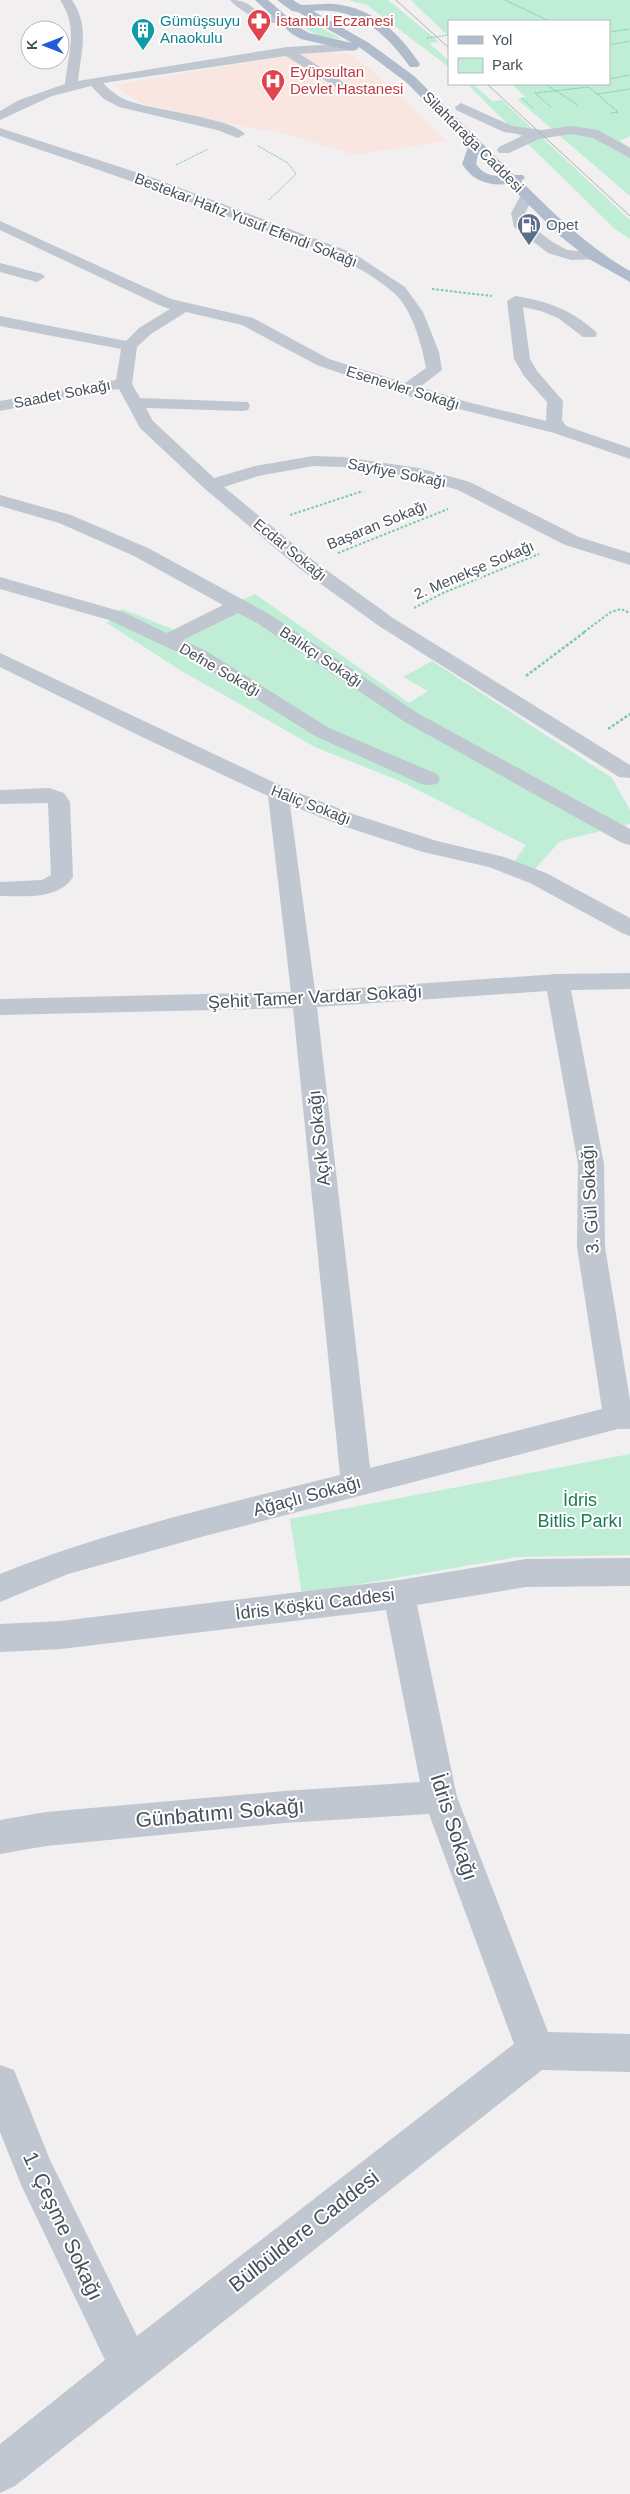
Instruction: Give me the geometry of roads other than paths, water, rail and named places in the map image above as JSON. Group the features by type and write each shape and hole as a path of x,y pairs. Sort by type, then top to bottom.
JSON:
{"main road":[{"path":"261,0 296,31 305,36 385,58"},
{"name":"Silahtarağa Caddesi","path":"283,0 306,4 349,5 371,15 390,32 417,67 387,44 306,4"},
{"path":"283,19 290,11 306,4"},
{"name":"Silahtarağa Caddesi","path":"306,4 344,32 385,58 410,79 565,234 594,256 630,277"},
{"name":"Silahtarağa Caddesi","path":"456,103 483,130"},
{"path":"476,146 469,159 473,171 491,180 511,180"},
{"name":"Silahtarağa Caddesi","path":"499,146 532,177 511,180"}],"street":[{"path":"66,0 77,16 76,63 71,85"},
{"path":"236,0 263,18 283,19"},
{"path":"289,51 299,42 296,31"},
{"path":"0,116 32,99 71,85 289,51 315,48 353,48"},
{"path":"289,51 350,90"},
{"path":"95,82 109,96 124,104 221,127 238,134"},
{"path":"456,103 509,129 529,134 591,132 603,137 630,154"},
{"name":"Bestekar Hafız Yusuf Efendi Sokağı","path":"0,132 146,180 348,256 400,290 414,312 432,352 434,370 406,390"},
{"path":"499,146 542,134"},
{"path":"527,196 518,213 520,224 554,251 562,255 581,258 594,256"},
{"name":"Esenevler Sokağı","path":"0,225 166,303 247,321 323,362 406,390 462,406 559,429 630,454"},
{"path":"0,268 37,276"},
{"path":"559,429 554,420 555,401 530,373 522,359 515,301 556,310 572,318 589,334"},
{"path":"124,384 129,346 145,331 182,308"},
{"path":"0,321 129,346"},
{"name":"Ecdat Sokağı","path":"124,384 146,424 211,485 307,565 386,622 629,773"},
{"name":"Saadet Sokağı","path":"0,406 100,386 124,384"},
{"path":"135,402 242,406"},
{"name":"Sayfiye Sokağı","path":"211,485 255,471 313,461 343,462 419,473 464,486 572,541 630,559"},
{"name":"Balıkçı Sokağı","path":"0,500 65,519 141,552 264,619 412,718 630,838"},
{"name":"Defne Sokağı","path":"0,584 116,616 200,655 322,732 430,780"},
{"path":"168,640 238,605"},
{"name":"Haliç Sokağı","path":"1,663 278,793 348,820 431,847 505,865 570,894 630,928"},
{"name":"Açık Sokağı","path":"278,793 304,1000 356,1482"},
{"path":"0,797 39,795 56,798 61,808 62,877 58,884 48,887 0,889"},
{"name":"Şehit Tamer Vardar Sokağı","path":"0,1007 304,1000 557,982 630,981"},
{"name":"3. Gül Sokağı","path":"557,982 591,1164 591,1247 624,1417"},
{"name":"Ağaçlı Sokağı","path":"0,1588 64,1562 356,1482 624,1417"},
{"name":"İdris Köşkü Caddesi","path":"0,1638 61,1634 399,1594 526,1574 630,1572"},
{"name":"İdris Sokağı","path":"399,1594 440,1797 536,2051"},
{"name":"Günbatımı Sokağı","path":"0,1837 46,1829 264,1809 440,1797"},
{"path":"536,2051 630,2053"},
{"name":"Bülbüldere Caddesi","path":"0,2472 130,2367 536,2051"},
{"name":"1. Çeşme Sokağı","path":"0,2084 36,2173 130,2367"}],"tram line":[{"path":"396,0 448,47"},
{"path":"488,85 630,216"}],"place":[{"name":"İstanbul Eczanesi","path":"259,42"},
{"name":"Gümüşsuyu Anaokulu","path":"143,51"},
{"name":"Eyüpsultan Devlet Hastanesi","path":"273,102"},
{"name":"Opet","path":"529,246"}],"park label":[{"name":"İdris Bitlis Parkı","path":"580,1510"}]}
